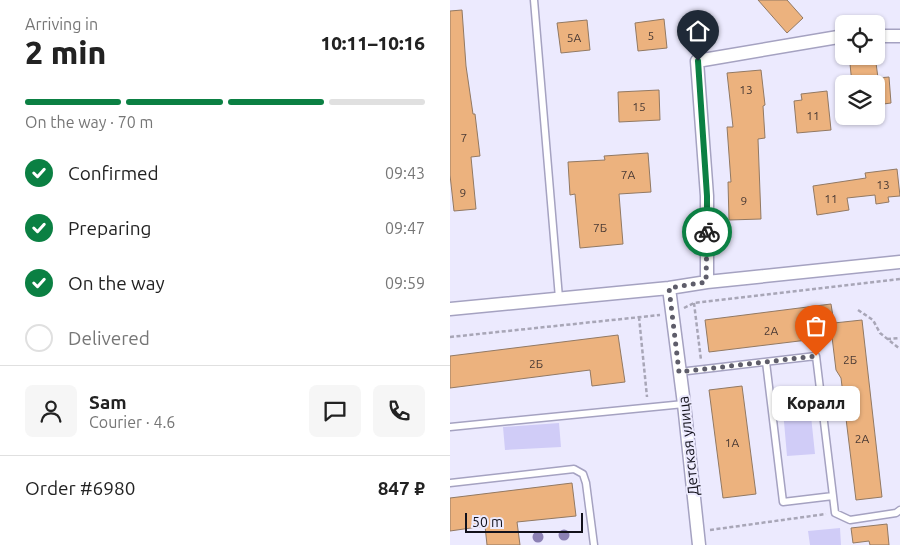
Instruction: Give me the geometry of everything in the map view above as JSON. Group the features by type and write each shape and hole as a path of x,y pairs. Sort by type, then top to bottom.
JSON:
{"street":[{"path":"885,36 900,36"},
{"path":"706,282 707,196 698,61 835,38"},
{"path":"451,305 669,288 706,282 900,262"},
{"name":"Детская улица","path":"669,288 699,545"}],"lane":[{"path":"534,0 558,298"},
{"path":"679,372 816,356 835,513 850,520 896,513 900,510"},
{"path":"766,362 783,502 833,496"},
{"path":"450,427 684,404"},
{"path":"450,483 574,469 583,474 586,484 594,545"}],"path":[{"path":"692,284 703,369"},
{"path":"858,310 873,320 880,333 900,349"},
{"path":"640,317 648,408"},
{"path":"887,339 900,338"},
{"path":"703,530 835,513"}],"shaded area":[{"path":"809,397 815,454 787,456 782,399"},
{"path":"559,423 561,447 505,450 503,427"},
{"path":"840,528 841,545 810,545 808,531"}],"building":[{"path":"758,0 787,0 803,18 787,33"},
{"path":"462,10 466,66 473,114 475,114 480,156 471,157 476,209 454,211 450,175 450,11"},
{"path":"664,19 667,48 638,51 635,23"},
{"path":"587,20 590,50 561,53 557,23"},
{"path":"850,65 876,65 878,75 851,75"},
{"path":"761,70 765,105 763,106 765,138 758,139 761,219 729,220 728,182 731,182 727,127 733,127 727,73"},
{"path":"885,77 889,77 891,103 885,104"},
{"path":"659,90 660,120 619,122 618,92"},
{"path":"827,91 831,130 797,133 794,101 802,100 801,94"},
{"path":"648,153 651,192 619,194 623,244 580,248 575,194 570,195 568,162 605,160 604,156"},
{"path":"897,169 900,196 888,197 889,202 876,204 875,195 847,198 849,210 817,215 813,186 866,178 865,173"},
{"path":"831,304 834,323 862,320 882,497 856,500 841,378 836,370 832,337 709,352 705,320"},
{"path":"618,335 625,382 592,386 590,370 450,388 450,356"},
{"path":"742,386 756,494 723,498 709,390"},
{"path":"572,483 576,516 517,522 520,545 487,545 485,526 450,531 450,498"},
{"path":"887,524 889,545 870,545 869,541 853,543 851,528"}],"way so far":[{"path":"707,232 706,282 669,288 679,372 816,356"}],"place":[{"name":"Коралл","path":"816,356"}],"route":[{"path":"698,61 707,196 707,232"}]}
